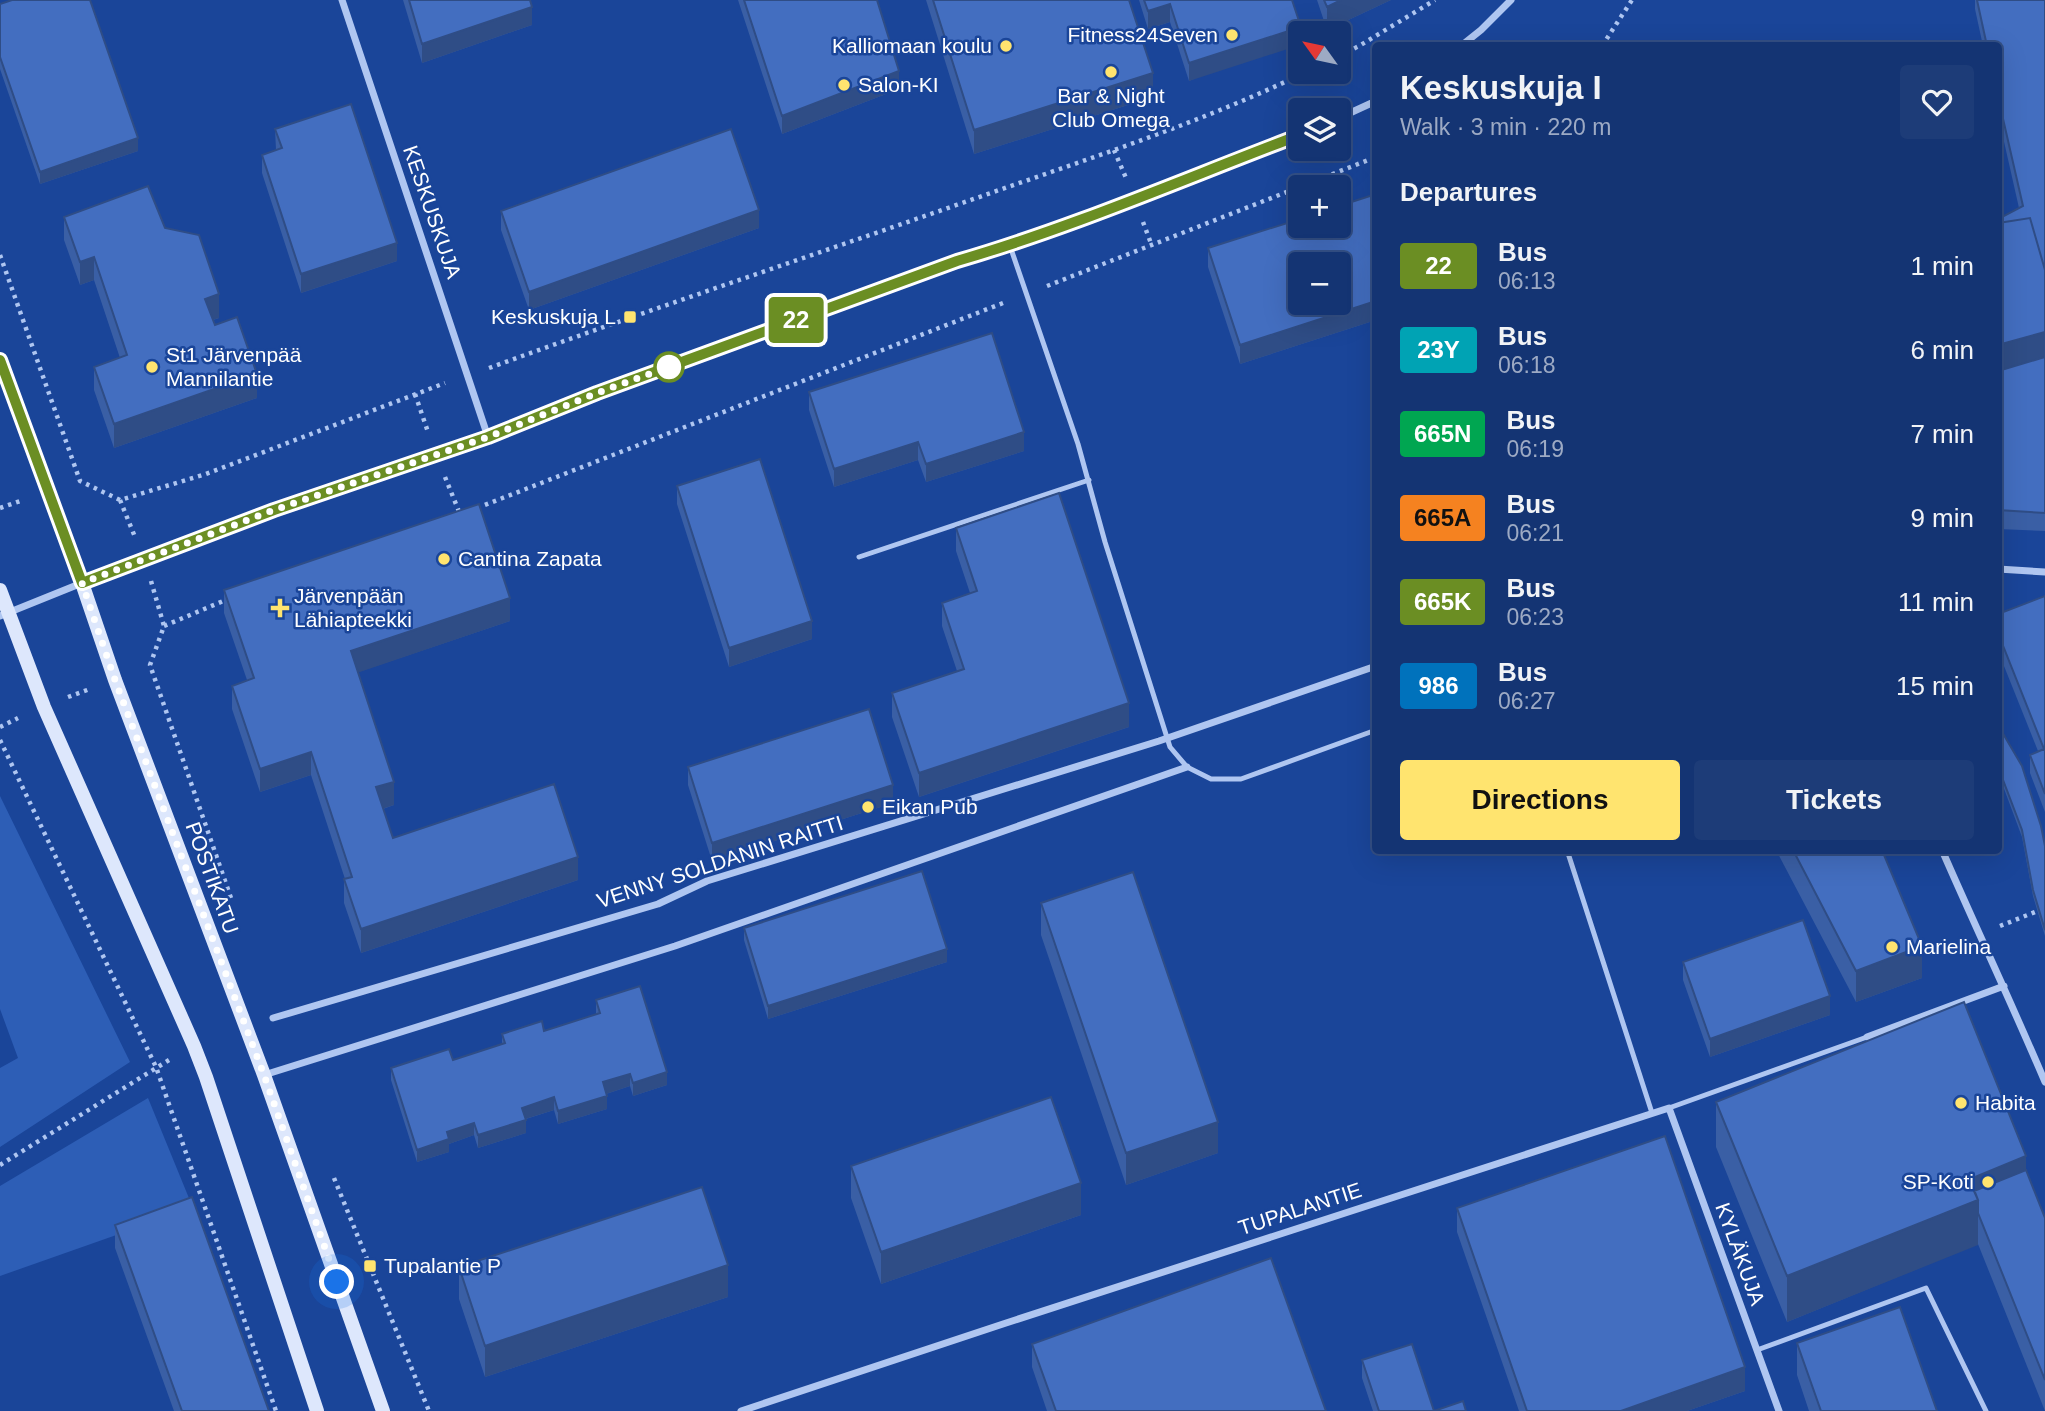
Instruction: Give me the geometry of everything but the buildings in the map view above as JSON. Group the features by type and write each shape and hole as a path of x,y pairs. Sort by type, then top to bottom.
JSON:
{"street":[{"name":"KESKUSKUJA","path":"342,0 488,437"},
{"path":"1466,42 1511,0"},
{"path":"1351,113 1372,104"},
{"path":"4,615 274,510 488,437 597,393 957,261 1010,246 1135,200 1288,139"},
{"name":"POSTIKATU","path":"0,360 115,680 264,1075 383,1411"},
{"path":"2002,569 2045,572"},
{"path":"0,590 4,615 198,1056 317,1411"},
{"name":"VENNY SOLDANIN RAITTI","path":"273,1018 658,904 708,881 1167,738 1372,667"},
{"path":"264,1075 675,946 1187,767"},
{"path":"1944,854 2045,1082"},
{"path":"1867,1037 2004,986"},
{"name":"TUPALANTIE","path":"741,1411 1668,1108"},
{"name":"KYLÄKUJA","path":"1668,1108 1779,1411"}],"lane":[{"path":"1010,246 1089,480 1105,542 1170,747 1187,767 1211,779 1241,779 1372,731"},
{"path":"859,557 1089,480"},
{"path":"1568,854 1652,1113"},
{"name":"TUPALANTIE","path":"1668,1108 1867,1037"},
{"path":"1757,1350 1926,1288 1986,1411"}],"path":[{"path":"1351,50 1435,0"},
{"path":"1605,42 1632,0"},
{"path":"0,255 80,481 120,500 205,474 415,394 630,317 1114,150 1261,94 1288,81"},
{"path":"460,515 1372,159"},
{"path":"164,626 235,596"},
{"path":"0,727 150,665"},
{"path":"0,740 156,1068 276,1411"},
{"path":"1979,935 2045,908"},
{"path":"0,1165 156,1068"}],"shaded area":[{"path":"0,796 130,1062 0,1147 0,1068 18,1058 0,1009"},
{"path":"148,1098 193,1208 0,1276 0,1186"}],"bus line":[{"name":"22","path":"0,360 82,583 274,510 488,437 597,393 957,261 1010,246 1288,139"}],"place":[{"name":"Fitness24Seven","path":"1232,35"},
{"name":"Kalliomaan koulu","path":"1006,46"},
{"name":"Bar & Night Club Omega","path":"1111,72"},
{"name":"Salon-KI","path":"844,85"},
{"name":"Keskuskuja L","path":"630,317"},
{"name":"St1 Järvenpää Mannilantie","path":"152,367"},
{"name":"Cantina Zapata","path":"444,559"},
{"name":"Järvenpään Lähiapteekki","path":"280,608"},
{"name":"Eikan Pub","path":"868,807"},
{"name":"Marielina","path":"1892,947"},
{"name":"Habita","path":"1961,1103"},
{"name":"SP-Koti","path":"1988,1182"},
{"name":"Tupalantie P","path":"370,1266"}],"route":[{"path":"337,1282 264,1075 115,680 82,583 274,510 488,437 674,365 669,367"}]}
